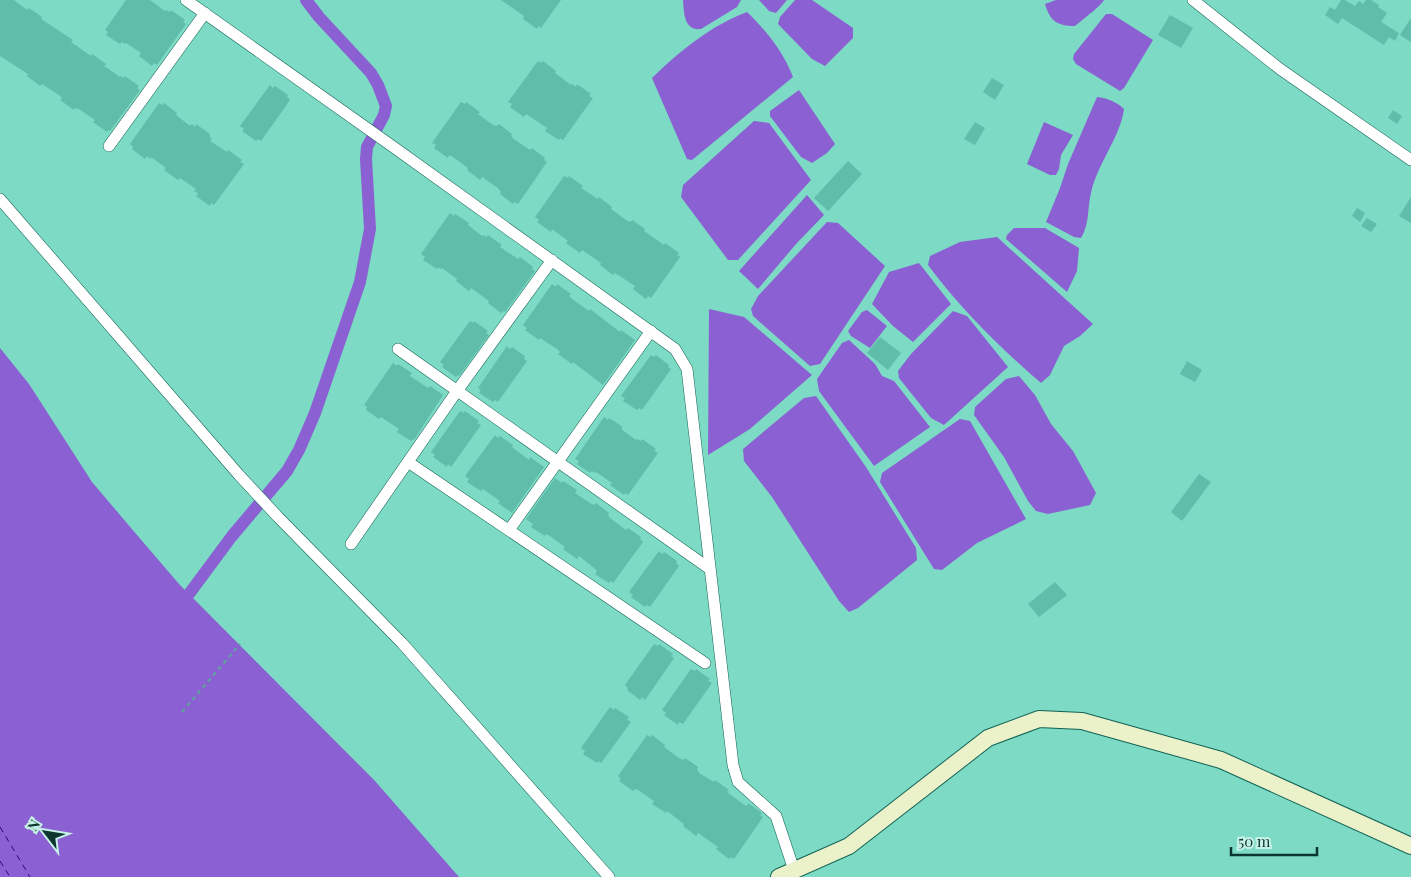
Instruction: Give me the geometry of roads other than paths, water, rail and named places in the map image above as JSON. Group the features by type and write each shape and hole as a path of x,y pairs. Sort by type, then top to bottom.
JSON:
{"main road":[{"path":"779,877 849,846 988,738 1039,719 1082,721 1220,760 1411,846"}],"street":[{"path":"186,0 675,349 687,368 732,765 738,782 776,816 794,870"},
{"path":"1193,0 1280,69 1411,160"},
{"path":"110,146 205,13"},
{"path":"0,199 239,475 278,518 402,643 609,877"},
{"path":"351,544 457,391 552,260"},
{"path":"509,530 651,331"},
{"path":"398,349 710,569"},
{"path":"408,462 705,663"}],"waterway":[{"path":"189,594 232,536 287,471 299,450 315,413 360,282 370,229 367,147 384,115 386,106 371,73 319,17 306,0"}]}
